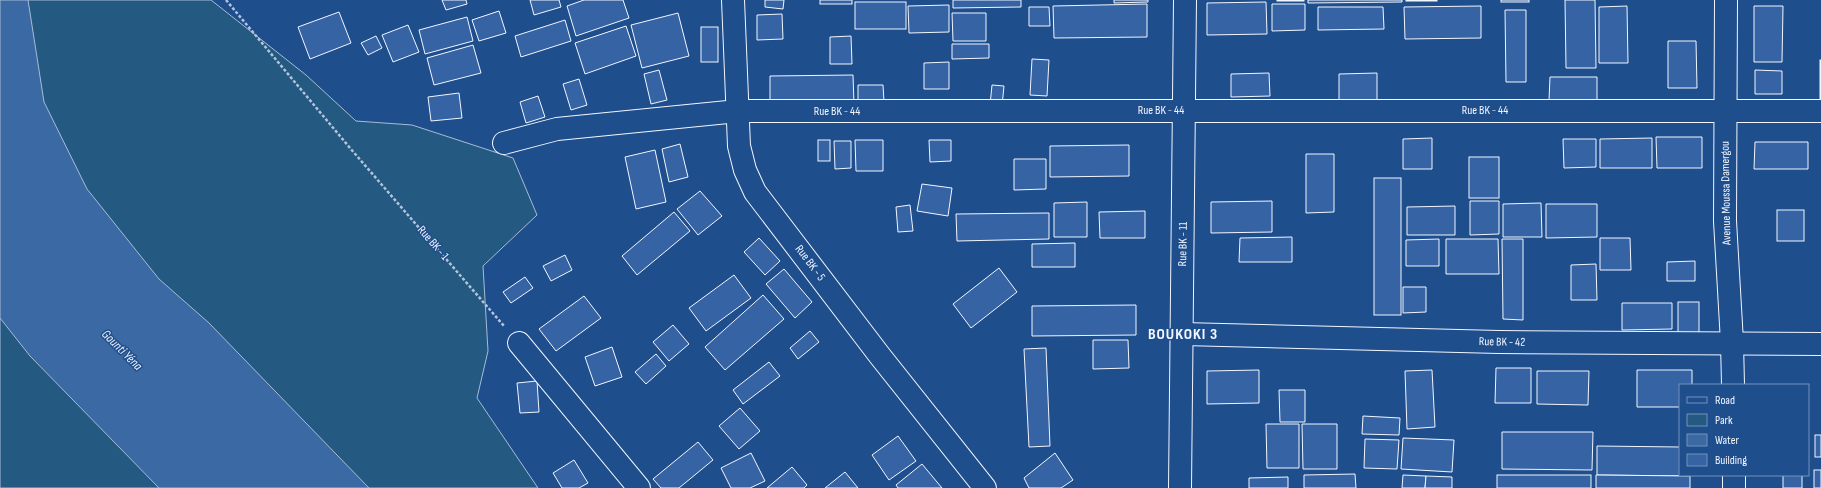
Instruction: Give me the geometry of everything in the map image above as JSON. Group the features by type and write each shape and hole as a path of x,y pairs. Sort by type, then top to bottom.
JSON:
{"street":[{"name":"Rue BK - 5","path":"732,0 739,146 745,170 755,192 880,356 985,488"},
{"name":"Rue BK - 11","path":"1180,488 1183,334 1185,0"},
{"name":"Avenue Moussa Damergou","path":"1726,0 1725,221 1733,384"},
{"name":"Rue BK - 44","path":"504,144 556,129 738,111 1821,111"},
{"name":"Rue BK - 42","path":"1183,334 1499,342 1732,342 1821,344"},
{"path":"519,342 639,488"},
{"path":"1734,476 1734,488"}],"path":[{"name":"Rue BK - 1","path":"226,0 350,148 519,342"}],"green space":[{"path":"0,0 211,0 306,75 356,121 412,125 513,158 537,215 483,266 488,351 477,398 538,488 0,488"}],"water":[{"name":"Gounti Yéna","path":"0,0 28,0 44,102 87,189 159,279 209,323 369,488 159,488 30,356 0,318"}],"building":[{"path":"442,0 466,0 467,4 446,10"},
{"path":"530,0 559,0 561,7 534,15"},
{"path":"584,0 623,0 629,18 576,36 567,6"},
{"path":"765,0 784,0 783,9 765,7"},
{"path":"820,0 852,0 852,4 820,4"},
{"path":"953,0 1021,0 1021,7 953,8"},
{"path":"1114,0 1148,0 1148,2 1114,3"},
{"path":"1304,0 1304,1 1277,1"},
{"path":"1308,0 1402,0 1402,2 1308,3"},
{"path":"1437,0 1437,1 1406,1"},
{"path":"1501,0 1529,0 1529,2 1501,2"},
{"path":"1565,0 1595,0 1596,68 1566,68"},
{"path":"855,2 906,2 906,29 855,29"},
{"path":"1266,2 1267,34 1207,35 1207,3"},
{"path":"1147,4 1147,37 1054,38 1053,6"},
{"path":"1272,4 1305,4 1305,30 1272,31"},
{"path":"949,5 949,32 909,33 908,6"},
{"path":"1481,6 1481,38 1405,39 1404,7"},
{"path":"1627,6 1628,63 1599,63 1599,7"},
{"path":"1754,6 1783,6 1782,62 1754,62"},
{"path":"1029,7 1049,7 1050,26 1029,26"},
{"path":"1318,7 1383,7 1384,29 1318,30"},
{"path":"1505,10 1526,10 1526,82 1506,82"},
{"path":"499,11 506,33 479,41 472,20"},
{"path":"339,12 351,43 310,59 298,27"},
{"path":"678,13 689,56 642,68 631,25"},
{"path":"952,13 986,13 986,41 953,41"},
{"path":"782,14 783,39 757,40 757,15"},
{"path":"467,17 473,41 425,54 419,30"},
{"path":"565,20 571,41 521,57 515,36"},
{"path":"408,25 419,52 393,62 382,35"},
{"path":"626,26 636,56 585,74 575,43"},
{"path":"701,27 718,27 718,62 701,62"},
{"path":"376,36 382,48 368,55 361,43"},
{"path":"851,36 852,64 830,64 830,37"},
{"path":"1668,41 1696,41 1697,88 1668,88"},
{"path":"952,44 989,44 989,58 952,59"},
{"path":"473,45 481,73 434,85 427,58"},
{"path":"1032,59 1049,60 1047,96 1030,95"},
{"path":"1821,60 1821,101 1820,101"},
{"path":"949,62 949,89 924,89 924,63"},
{"path":"659,70 667,100 651,104 644,74"},
{"path":"1755,70 1782,71 1782,94 1755,94"},
{"path":"1269,73 1270,96 1231,97 1231,74"},
{"path":"1377,73 1377,102 1339,103 1339,74"},
{"path":"853,75 854,104 770,105 770,76"},
{"path":"1550,77 1597,77 1597,101 1549,100"},
{"path":"579,79 587,105 571,110 563,84"},
{"path":"858,85 883,85 884,102 858,103"},
{"path":"992,85 1004,86 1002,106 990,105"},
{"path":"459,93 462,118 431,121 428,97"},
{"path":"538,96 545,117 526,123 520,102"},
{"path":"1656,137 1702,137 1702,168 1657,168"},
{"path":"1432,138 1432,169 1403,169 1403,139"},
{"path":"1652,138 1652,168 1600,168 1600,139"},
{"path":"1563,139 1596,139 1596,167 1564,168"},
{"path":"818,140 830,140 830,161 818,161"},
{"path":"855,140 883,140 883,171 856,171"},
{"path":"929,140 951,140 951,161 930,162"},
{"path":"834,141 851,141 851,168 835,169"},
{"path":"1755,142 1808,142 1808,169 1754,169"},
{"path":"680,144 688,177 669,182 662,149"},
{"path":"1129,145 1129,176 1050,177 1050,146"},
{"path":"655,150 666,202 636,209 625,157"},
{"path":"1306,154 1334,154 1334,212 1306,213"},
{"path":"1469,157 1499,157 1499,198 1469,198"},
{"path":"1014,159 1046,159 1046,189 1014,190"},
{"path":"1374,178 1401,178 1401,315 1374,315"},
{"path":"922,184 952,188 948,216 917,211"},
{"path":"700,191 722,216 698,235 677,209"},
{"path":"1272,201 1272,232 1211,233 1211,202"},
{"path":"1470,201 1499,201 1499,234 1470,235"},
{"path":"1087,202 1087,237 1054,237 1054,203"},
{"path":"1541,203 1542,237 1503,237 1503,204"},
{"path":"1546,204 1597,204 1597,237 1546,238"},
{"path":"910,205 913,231 898,232 896,207"},
{"path":"1455,206 1455,235 1407,235 1407,207"},
{"path":"1777,210 1804,210 1804,241 1777,241"},
{"path":"1145,211 1145,238 1100,238 1099,212"},
{"path":"674,212 690,231 637,275 622,256"},
{"path":"1049,213 1049,239 957,241 956,214"},
{"path":"1292,237 1292,262 1239,262 1240,238"},
{"path":"759,238 780,261 765,275 744,252"},
{"path":"1600,238 1630,238 1631,270 1600,270"},
{"path":"1439,239 1439,266 1406,266 1406,240"},
{"path":"1446,239 1498,239 1499,274 1446,274"},
{"path":"1502,239 1523,239 1523,320 1503,319"},
{"path":"1075,243 1075,267 1032,267 1032,244"},
{"path":"565,255 572,270 551,281 543,266"},
{"path":"1695,261 1695,281 1667,281 1667,262"},
{"path":"1596,264 1597,300 1571,300 1571,265"},
{"path":"999,268 1017,292 971,328 953,304"},
{"path":"784,269 812,302 795,318 766,284"},
{"path":"734,275 751,298 706,331 689,308"},
{"path":"525,277 533,288 511,303 503,292"},
{"path":"1403,287 1426,287 1426,312 1403,313"},
{"path":"763,295 784,319 725,370 705,347"},
{"path":"584,296 601,318 556,351 539,329"},
{"path":"1678,302 1699,302 1699,334 1678,334"},
{"path":"1622,303 1672,303 1672,329 1622,330"},
{"path":"1136,305 1136,335 1032,336 1032,306"},
{"path":"673,325 689,344 669,361 653,342"},
{"path":"810,331 819,342 798,359 790,348"},
{"path":"1093,340 1128,340 1129,368 1093,369"},
{"path":"612,347 622,377 595,386 585,357"},
{"path":"1046,348 1050,446 1029,447 1024,349"},
{"path":"656,354 666,366 646,384 635,372"},
{"path":"769,362 780,376 743,404 733,390"},
{"path":"1496,368 1531,368 1531,403 1495,403"},
{"path":"1259,370 1259,403 1207,404 1207,371"},
{"path":"1432,370 1435,427 1407,429 1405,371"},
{"path":"1637,370 1692,370 1692,384 1679,384 1679,407 1637,407"},
{"path":"1537,371 1589,371 1588,405 1537,404"},
{"path":"537,381 539,412 520,413 517,383"},
{"path":"1279,390 1305,390 1305,422 1280,422"},
{"path":"740,408 760,431 739,449 719,426"},
{"path":"1363,416 1400,418 1399,435 1362,434"},
{"path":"1266,424 1299,424 1299,468 1267,468"},
{"path":"1302,424 1337,424 1337,469 1303,469"},
{"path":"1502,432 1593,432 1592,470 1502,469"},
{"path":"1815,435 1821,435 1821,457 1815,457"},
{"path":"898,436 916,461 889,480 872,455"},
{"path":"1403,438 1454,440 1452,472 1401,469"},
{"path":"1365,439 1399,440 1397,469 1364,468"},
{"path":"698,442 713,460 679,488 661,488 653,479"},
{"path":"1597,446 1679,447 1679,476 1597,475"},
{"path":"751,453 765,481 750,488 731,488 721,468"},
{"path":"1055,453 1073,480 1061,488 1029,488 1024,478"},
{"path":"574,460 588,483 579,488 562,488 553,473"},
{"path":"922,464 942,488 898,488 896,485"},
{"path":"792,467 807,485 804,488 767,488"},
{"path":"1814,470 1821,470 1821,488 1814,488"},
{"path":"845,472 858,488 825,488"},
{"path":"1355,474 1356,488 1304,488 1304,475"},
{"path":"1403,475 1426,476 1425,488 1402,488"},
{"path":"1497,475 1591,475 1591,488 1497,488"},
{"path":"1596,475 1690,476 1690,488 1596,488"},
{"path":"1426,476 1452,477 1452,488 1425,488"},
{"path":"1783,476 1802,476 1802,488 1783,488"},
{"path":"1288,477 1288,488 1249,488 1249,478"}],"district":[{"name":"BOUKOKI 3","path":"1183,334"}]}
